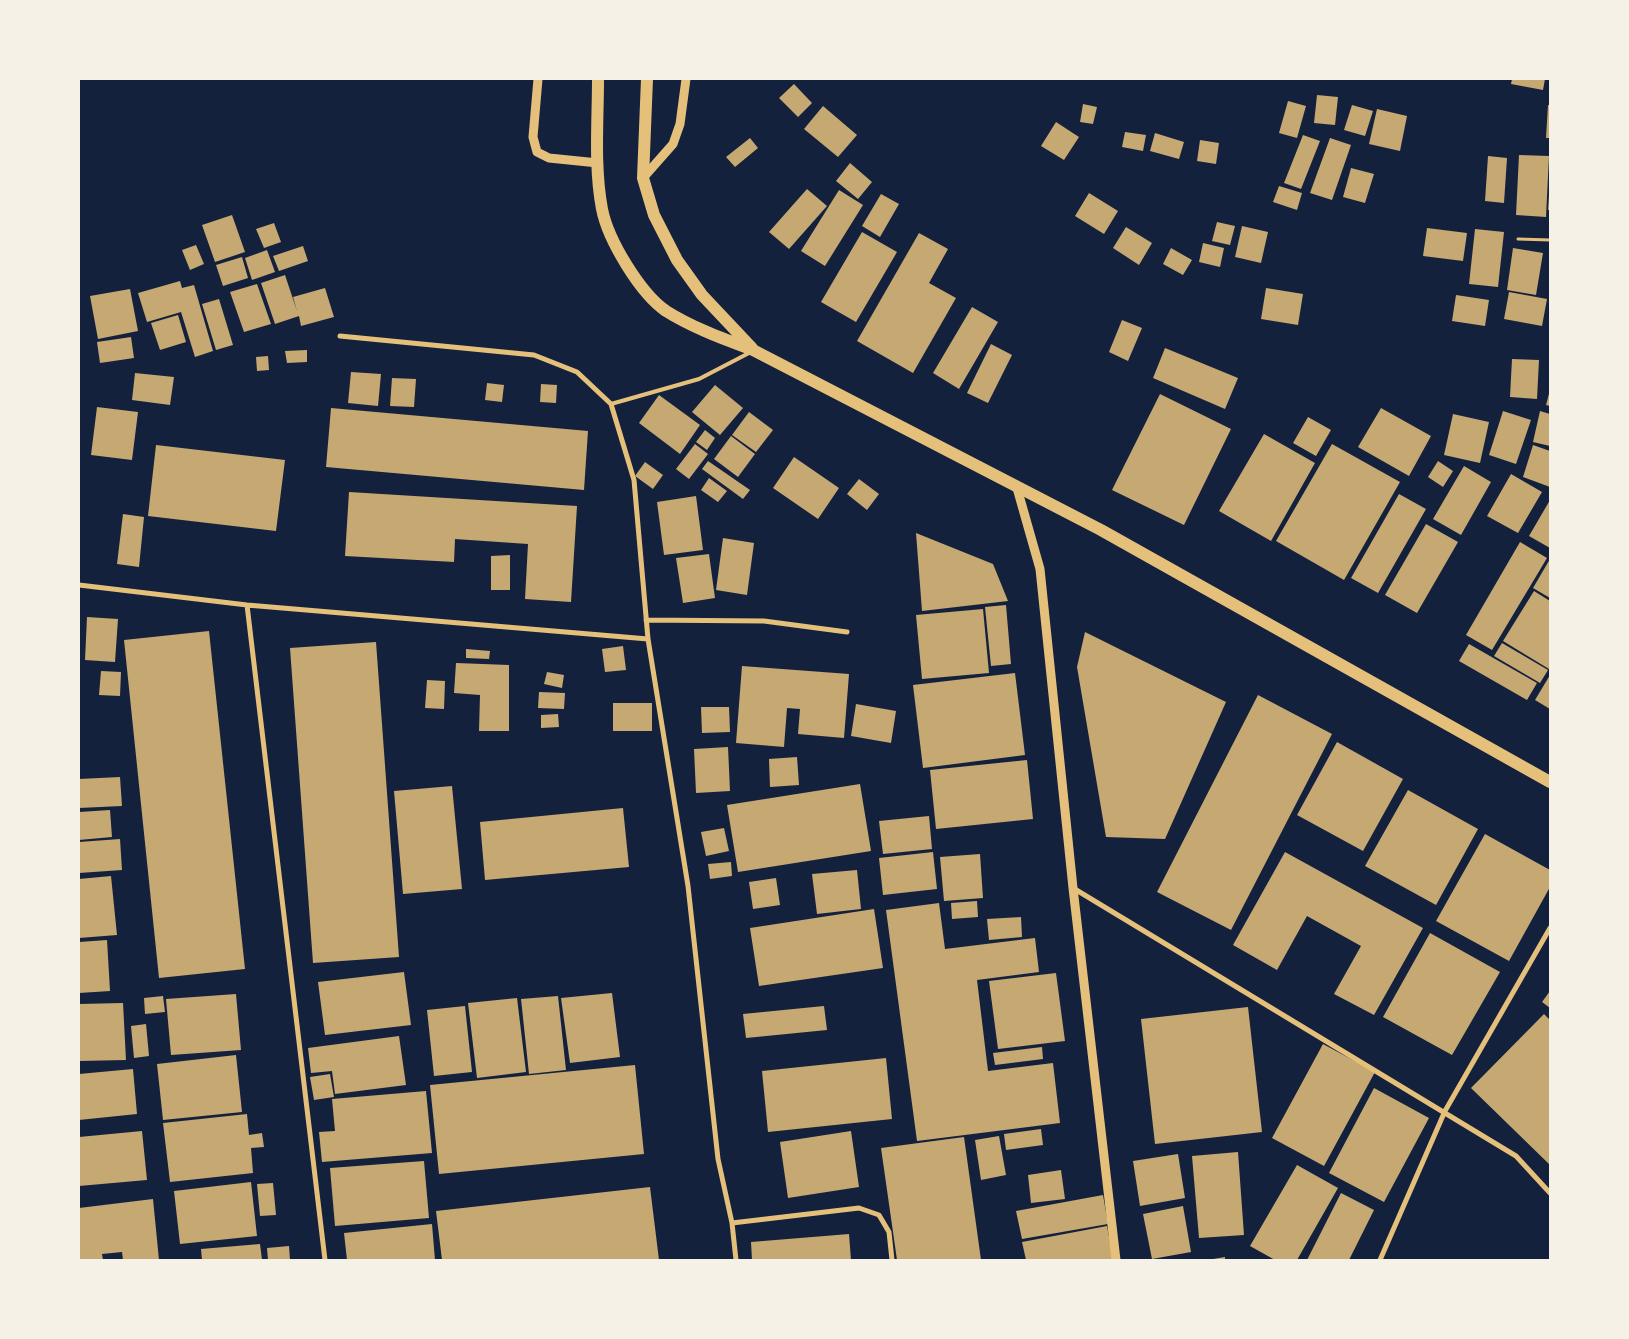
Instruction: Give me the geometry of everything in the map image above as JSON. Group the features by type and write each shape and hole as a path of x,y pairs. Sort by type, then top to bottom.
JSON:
{"main road":[{"path":"598,79 598,163 602,210 618,248 639,285 666,310 707,333 753,350 1100,530 1550,782"},
{"path":"647,79 643,178 654,215 677,260 702,295 753,350"}],"street":[{"path":"538,79 533,137 537,152 549,158 598,163"},
{"path":"643,178 673,144 680,124 686,79"},
{"path":"340,336 534,355 577,372 611,404 634,480 648,639 688,886 718,1159 732,1223 736,1260"},
{"path":"1017,488 1040,570 1073,888 1116,1260"},
{"path":"79,585 247,605 648,639"},
{"path":"247,605 325,1260"},
{"path":"646,620 764,621 847,632"},
{"path":"1073,888 1445,1111 1516,1156 1550,1193"},
{"path":"1380,1260 1445,1111 1550,928"},
{"path":"732,1223 859,1208 879,1215 889,1232 892,1260"}],"lane":[{"path":"611,404 699,380 753,350"}],"path":[{"path":"1518,239 1550,240"}],"building":[{"path":"1512,79 1545,79 1543,90 1511,84"},
{"path":"794,84 812,103 798,117 779,98"},
{"path":"1317,95 1338,97 1335,125 1314,123"},
{"path":"1288,101 1306,106 1297,138 1279,133"},
{"path":"1083,104 1097,107 1093,124 1080,122"},
{"path":"1352,105 1373,111 1365,136 1344,130"},
{"path":"1548,105 1550,105 1550,138 1546,138"},
{"path":"823,106 857,135 838,157 804,129"},
{"path":"1377,109 1407,116 1400,151 1369,144"},
{"path":"1056,122 1079,137 1064,160 1041,146"},
{"path":"1125,132 1146,135 1143,151 1122,147"},
{"path":"1155,133 1184,142 1179,159 1150,151"},
{"path":"1303,135 1320,141 1301,189 1284,183"},
{"path":"750,138 758,148 735,167 726,157"},
{"path":"1330,138 1351,145 1332,200 1310,193"},
{"path":"1200,140 1219,143 1216,164 1197,161"},
{"path":"1519,155 1549,156 1546,217 1516,215"},
{"path":"1488,156 1507,158 1504,203 1485,201"},
{"path":"850,163 872,182 858,199 836,181"},
{"path":"1351,168 1374,174 1365,203 1343,197"},
{"path":"1279,186 1302,193 1297,210 1273,202"},
{"path":"807,189 827,206 789,249 769,232"},
{"path":"839,190 863,205 825,266 801,251"},
{"path":"1089,193 1118,211 1104,234 1075,216"},
{"path":"881,194 899,204 880,237 862,226"},
{"path":"1549,195 1550,210 1548,210"},
{"path":"232,215 245,252 215,262 202,225"},
{"path":"1217,222 1235,226 1230,245 1212,241"},
{"path":"274,223 281,242 264,248 256,229"},
{"path":"1242,226 1268,232 1261,263 1235,257"},
{"path":"1126,227 1152,243 1139,265 1113,248"},
{"path":"1427,228 1467,233 1463,261 1423,256"},
{"path":"1475,229 1504,232 1498,287 1469,284"},
{"path":"862,232 897,252 856,322 821,302"},
{"path":"919,233 948,249 929,283 956,298 913,373 857,341"},
{"path":"1203,243 1224,248 1220,267 1199,262"},
{"path":"196,245 204,264 190,270 182,250"},
{"path":"303,246 308,261 279,271 273,256"},
{"path":"1171,248 1192,260 1183,275 1163,264"},
{"path":"1513,248 1543,253 1536,295 1507,290"},
{"path":"267,250 275,272 252,280 245,258"},
{"path":"242,257 248,278 223,286 216,265"},
{"path":"285,275 297,311 293,297 325,288 334,317 301,326 299,316 275,324 261,283"},
{"path":"180,281 182,288 194,285 213,351 195,357 181,312 147,322 138,293"},
{"path":"257,284 271,324 244,332 230,292"},
{"path":"1266,288 1303,294 1298,325 1261,319"},
{"path":"130,289 138,331 98,339 90,296"},
{"path":"1509,292 1547,299 1542,326 1504,319"},
{"path":"1456,295 1489,300 1485,326 1452,321"},
{"path":"219,299 233,345 216,350 202,304"},
{"path":"972,307 998,322 959,389 933,373"},
{"path":"178,315 186,342 160,350 151,323"},
{"path":"1122,320 1142,328 1128,361 1109,352"},
{"path":"131,337 134,358 100,363 97,342"},
{"path":"991,344 1012,355 988,403 967,393"},
{"path":"1165,348 1238,378 1225,409 1153,378"},
{"path":"307,350 307,362 287,363 285,351"},
{"path":"268,356 269,370 257,371 256,357"},
{"path":"1512,359 1539,360 1537,399 1510,397"},
{"path":"351,372 381,374 378,406 348,403"},
{"path":"135,373 174,377 170,405 132,400"},
{"path":"392,378 416,379 414,407 390,406"},
{"path":"487,383 504,385 502,402 485,400"},
{"path":"541,384 557,385 556,403 540,402"},
{"path":"715,385 743,408 720,435 692,412"},
{"path":"1550,390 1550,406 1546,405"},
{"path":"1160,394 1231,429 1184,525 1112,490"},
{"path":"659,395 700,425 680,454 639,423"},
{"path":"97,407 138,412 132,460 91,455"},
{"path":"331,408 588,431 584,490 326,467"},
{"path":"1381,408 1431,436 1409,476 1358,447"},
{"path":"1503,411 1531,420 1516,464 1489,455"},
{"path":"1540,411 1550,414 1550,446 1533,442"},
{"path":"749,412 773,430 756,452 732,435"},
{"path":"1453,414 1489,422 1480,463 1444,455"},
{"path":"1308,417 1331,430 1316,456 1293,443"},
{"path":"705,430 715,438 707,450 696,442"},
{"path":"1264,434 1315,463 1271,541 1219,511"},
{"path":"731,436 755,454 738,477 714,459"},
{"path":"695,444 708,454 689,479 676,469"},
{"path":"1332,444 1400,482 1344,580 1276,541"},
{"path":"156,445 285,460 276,531 148,516"},
{"path":"1533,445 1550,451 1550,487 1523,477"},
{"path":"794,457 839,488 818,519 773,488"},
{"path":"708,461 750,490 743,499 702,469"},
{"path":"1438,461 1453,471 1443,487 1428,477"},
{"path":"645,462 663,475 653,489 635,476"},
{"path":"1464,466 1491,482 1461,535 1433,519"},
{"path":"1511,474 1542,492 1518,533 1487,516"},
{"path":"709,478 727,491 718,502 701,490"},
{"path":"859,479 879,494 867,510 847,494"},
{"path":"349,492 577,506 571,602 525,599 528,544 455,539 454,562 345,556"},
{"path":"1399,494 1426,509 1378,593 1351,578"},
{"path":"696,496 703,550 664,555 657,502"},
{"path":"1550,500 1550,548 1529,536"},
{"path":"123,514 144,517 139,567 117,564"},
{"path":"1426,524 1458,542 1417,613 1385,595"},
{"path":"916,533 993,564 1008,601 922,611"},
{"path":"723,538 754,543 747,595 716,590"},
{"path":"1520,542 1547,558 1492,650 1466,635"},
{"path":"709,554 715,598 683,603 676,558"},
{"path":"510,555 510,590 491,590 491,556"},
{"path":"1550,559 1550,598 1533,588"},
{"path":"1534,591 1550,601 1549,669 1503,641"},
{"path":"1006,605 1011,664 991,666 985,607"},
{"path":"983,609 989,673 922,679 916,615"},
{"path":"87,617 118,619 115,662 85,660"},
{"path":"209,631 245,969 159,978 124,640"},
{"path":"1085,632 1226,702 1165,839 1106,837 1077,667"},
{"path":"376,642 399,957 313,963 290,648"},
{"path":"1502,643 1548,670 1540,683 1494,656"},
{"path":"1469,644 1537,683 1527,700 1459,661"},
{"path":"623,646 626,670 605,672 602,649"},
{"path":"466,649 490,651 489,659 466,658"},
{"path":"456,663 509,665 509,731 479,731 480,695 454,693"},
{"path":"742,666 849,674 844,738 798,734 800,709 787,708 784,747 736,743"},
{"path":"101,671 121,672 120,696 99,695"},
{"path":"547,672 564,675 562,688 544,684"},
{"path":"1015,673 1025,755 923,768 913,685"},
{"path":"1550,675 1550,709 1535,700"},
{"path":"427,680 445,681 444,709 425,708"},
{"path":"539,692 565,693 564,709 538,708"},
{"path":"1258,695 1332,734 1231,930 1157,892"},
{"path":"613,703 652,703 652,731 613,731"},
{"path":"856,704 896,711 891,743 851,736"},
{"path":"701,707 729,707 730,732 702,733"},
{"path":"558,714 559,727 541,728 541,715"},
{"path":"1337,742 1403,779 1363,851 1297,815"},
{"path":"728,747 730,791 696,793 694,749"},
{"path":"797,757 799,785 770,787 769,759"},
{"path":"1027,760 1033,819 936,829 930,770"},
{"path":"120,777 122,806 79,808 79,779"},
{"path":"860,784 871,851 738,872 727,805"},
{"path":"452,786 462,889 403,894 394,791"},
{"path":"1408,790 1478,829 1436,905 1365,866"},
{"path":"623,808 629,867 485,880 480,822"},
{"path":"110,810 112,837 79,840 79,812"},
{"path":"929,816 932,849 883,854 879,821"},
{"path":"724,828 729,851 706,856 701,832"},
{"path":"1485,834 1550,870 1550,887 1509,961 1436,921"},
{"path":"120,839 122,870 79,873 79,842"},
{"path":"933,852 937,889 883,895 879,858"},
{"path":"1285,852 1423,928 1374,1015 1334,994 1361,946 1307,916 1277,970 1233,945"},
{"path":"980,854 983,898 944,901 940,857"},
{"path":"731,862 732,876 710,879 708,864"},
{"path":"857,870 861,909 817,914 812,874"},
{"path":"111,876 117,935 79,938 79,879"},
{"path":"776,878 780,905 753,909 749,882"},
{"path":"977,901 978,917 952,919 951,903"},
{"path":"939,903 945,949 1035,938 1039,972 977,980 988,1071 1053,1063 1060,1123 917,1141 886,910"},
{"path":"874,909 883,968 759,986 750,928"},
{"path":"1021,917 1022,937 989,940 987,919"},
{"path":"1430,933 1500,972 1452,1055 1383,1017"},
{"path":"107,940 110,991 79,993 79,942"},
{"path":"404,972 411,1025 325,1035 318,982"},
{"path":"1056,973 1065,1041 998,1049 989,981"},
{"path":"1550,991 1550,1008 1542,1002"},
{"path":"612,993 620,1057 570,1063 561,998"},
{"path":"236,994 241,1050 171,1055 166,999"},
{"path":"163,996 165,1012 145,1014 144,998"},
{"path":"558,996 566,1070 529,1074 521,999"},
{"path":"517,998 526,1072 477,1078 468,1003"},
{"path":"123,1003 126,1060 79,1061 79,1004"},
{"path":"465,1006 472,1072 434,1076 427,1010"},
{"path":"824,1006 827,1030 746,1038 743,1014"},
{"path":"1248,1007 1262,1132 1155,1144 1141,1019"},
{"path":"1544,1014 1550,1020 1550,1165 1471,1088"},
{"path":"146,1024 149,1056 134,1058 131,1026"},
{"path":"399,1036 406,1085 335,1094 332,1071 311,1073 308,1048"},
{"path":"1323,1044 1375,1072 1324,1166 1272,1138"},
{"path":"1042,1047 1043,1059 995,1065 993,1053"},
{"path":"236,1055 242,1112 163,1120 157,1064"},
{"path":"886,1058 892,1119 768,1132 762,1071"},
{"path":"635,1065 644,1154 439,1174 430,1085"},
{"path":"133,1069 137,1114 79,1120 79,1074"},
{"path":"330,1074 334,1097 314,1100 310,1077"},
{"path":"1374,1088 1429,1118 1384,1202 1329,1173"},
{"path":"426,1091 432,1153 322,1162 319,1132 335,1131 332,1099"},
{"path":"247,1114 249,1135 262,1133 264,1147 251,1148 253,1173 170,1182 163,1123"},
{"path":"1041,1129 1043,1145 1006,1150 1004,1134"},
{"path":"142,1131 147,1180 79,1186 79,1137"},
{"path":"851,1131 859,1187 788,1198 780,1142"},
{"path":"999,1136 1006,1175 981,1180 975,1140"},
{"path":"964,1137 981,1260 897,1260 881,1148"},
{"path":"1238,1152 1244,1235 1199,1238 1192,1156"},
{"path":"1178,1154 1185,1198 1140,1206 1133,1161"},
{"path":"424,1161 429,1218 335,1226 330,1168"},
{"path":"1297,1165 1338,1188 1297,1260 1275,1260 1250,1246"},
{"path":"1061,1170 1065,1199 1031,1203 1028,1175"},
{"path":"251,1182 257,1236 180,1244 174,1191"},
{"path":"273,1183 276,1215 260,1216 257,1184"},
{"path":"650,1187 659,1260 442,1260 436,1211"},
{"path":"1341,1193 1374,1210 1349,1260 1307,1260"},
{"path":"1103,1195 1108,1224 1022,1239 1016,1211"},
{"path":"153,1199 159,1260 123,1260 122,1252 102,1254 103,1260 79,1260 79,1208"},
{"path":"1183,1206 1191,1252 1152,1259 1143,1214"},
{"path":"432,1224 435,1260 347,1260 344,1233"},
{"path":"1107,1226 1113,1259 1026,1260 1022,1242"},
{"path":"849,1234 851,1260 752,1260 751,1242"},
{"path":"260,1244 262,1260 202,1260 201,1249"},
{"path":"289,1246 290,1260 268,1260 267,1248"},
{"path":"1225,1257 1225,1260 1213,1260 1213,1259"}]}
